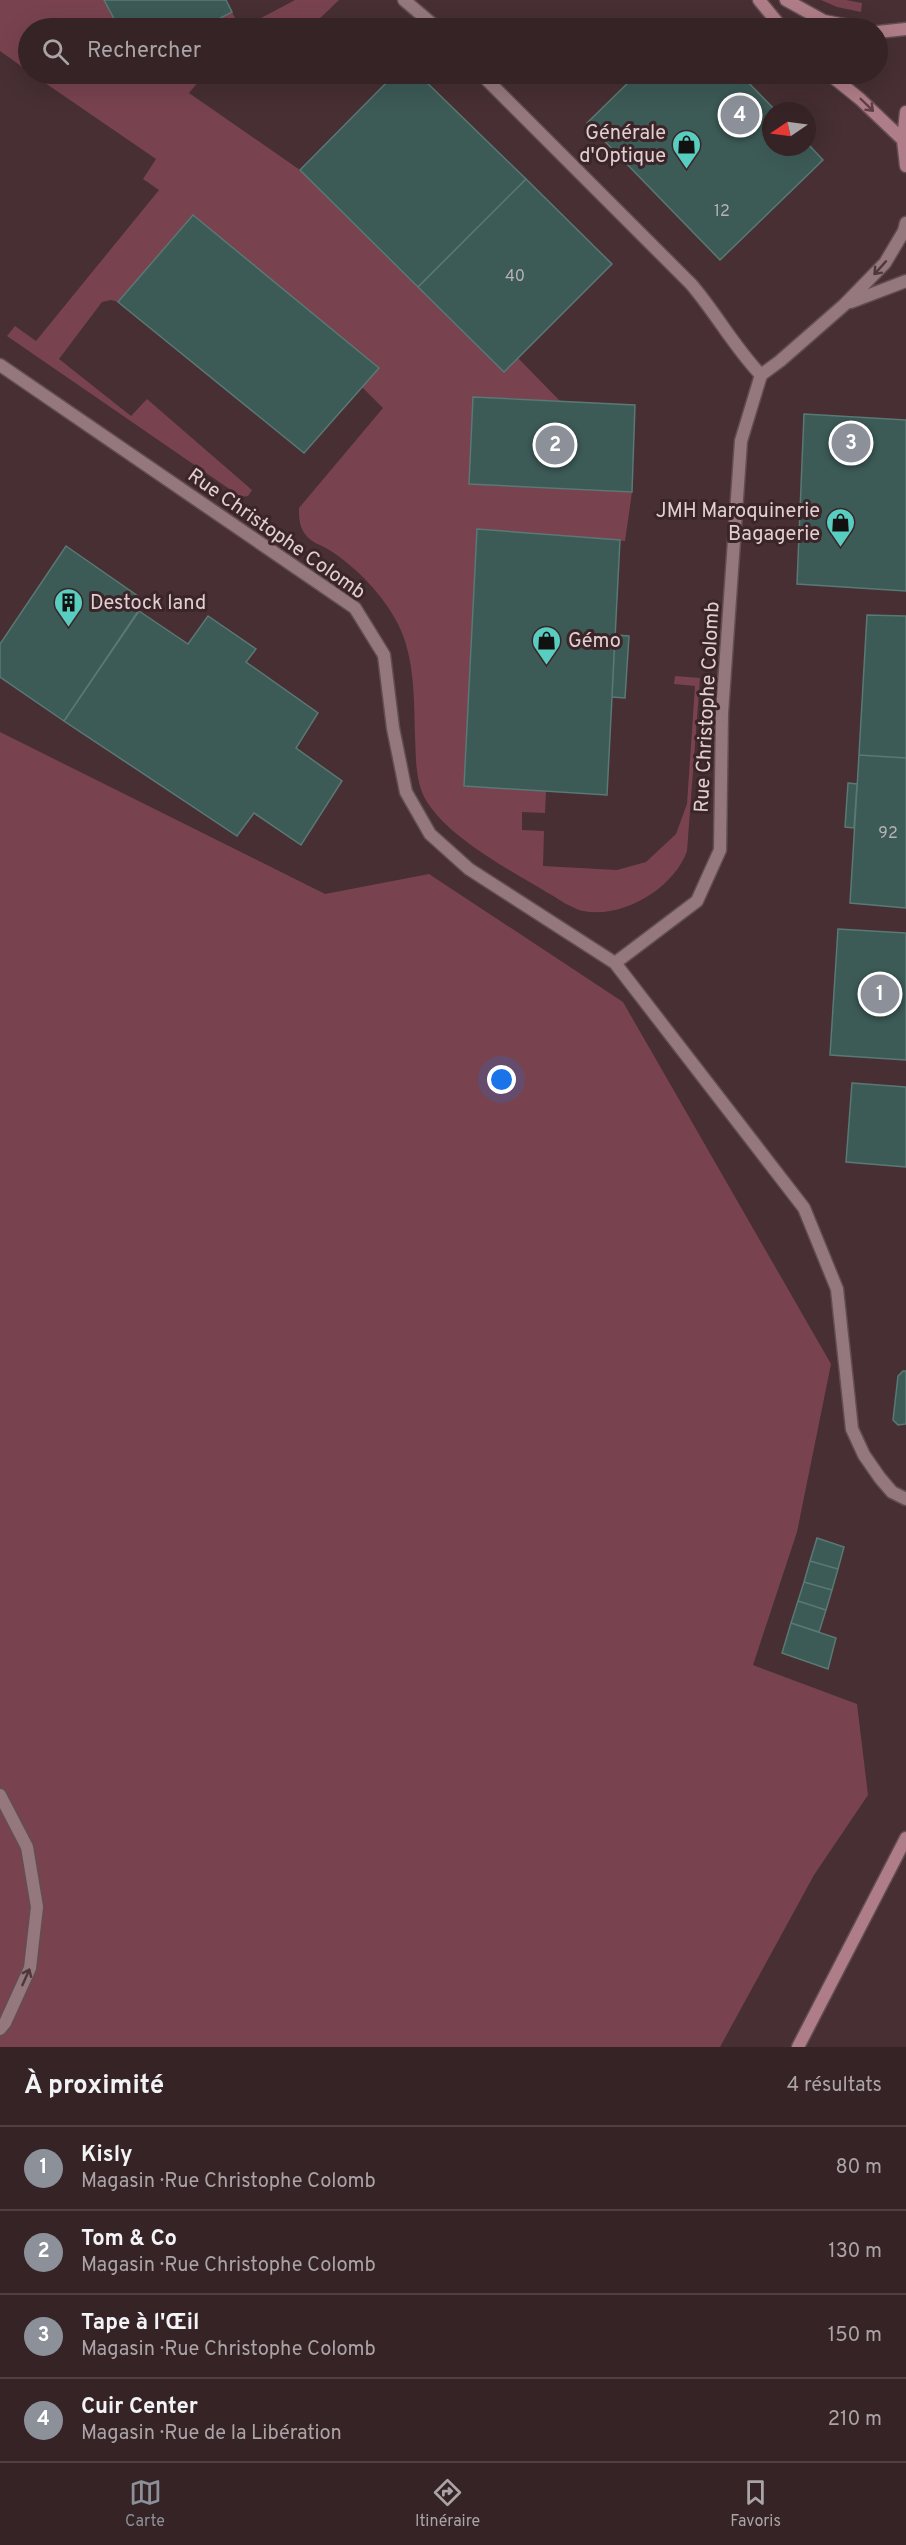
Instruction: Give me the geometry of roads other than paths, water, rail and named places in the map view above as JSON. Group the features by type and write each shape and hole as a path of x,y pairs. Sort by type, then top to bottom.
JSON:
{"main road":[{"path":"759,0 774,18"},
{"path":"786,0 819,18"},
{"path":"888,31 906,30"},
{"path":"841,84 903,140"},
{"path":"906,112 903,140 906,166"},
{"path":"798,2047 906,1838"}],"street":[{"path":"404,0 425,18"},
{"path":"491,84 691,284 709,305 741,355 761,375 844,305 885,263 904,231 906,223"},
{"path":"844,305 906,281"},
{"name":"Rue Christophe Colomb","path":"0,365 355,608 384,655 393,728 406,792 430,834 469,869 615,963 804,1208 837,1289 852,1429 864,1455 880,1478 892,1492 906,1499"},
{"name":"Rue Christophe Colomb","path":"615,963 697,902 720,850 722,713 741,441 761,375"},
{"path":"0,1795 27,1846 37,1907 30,1968 5,2023 0,2029"}],"place":[{"name":"Cuir Center","path":"740,115"},
{"name":"Générale d'Optique","path":"687,170"},
{"name":"Tape à l'Œil","path":"851,443"},
{"name":"Tom & Co","path":"555,445"},
{"name":"JMH Maroquinerie Bagagerie","path":"841,548"},
{"name":"Destock land","path":"69,628"},
{"name":"Gémo","path":"547,666"},
{"name":"Kisly","path":"880,994"}]}
